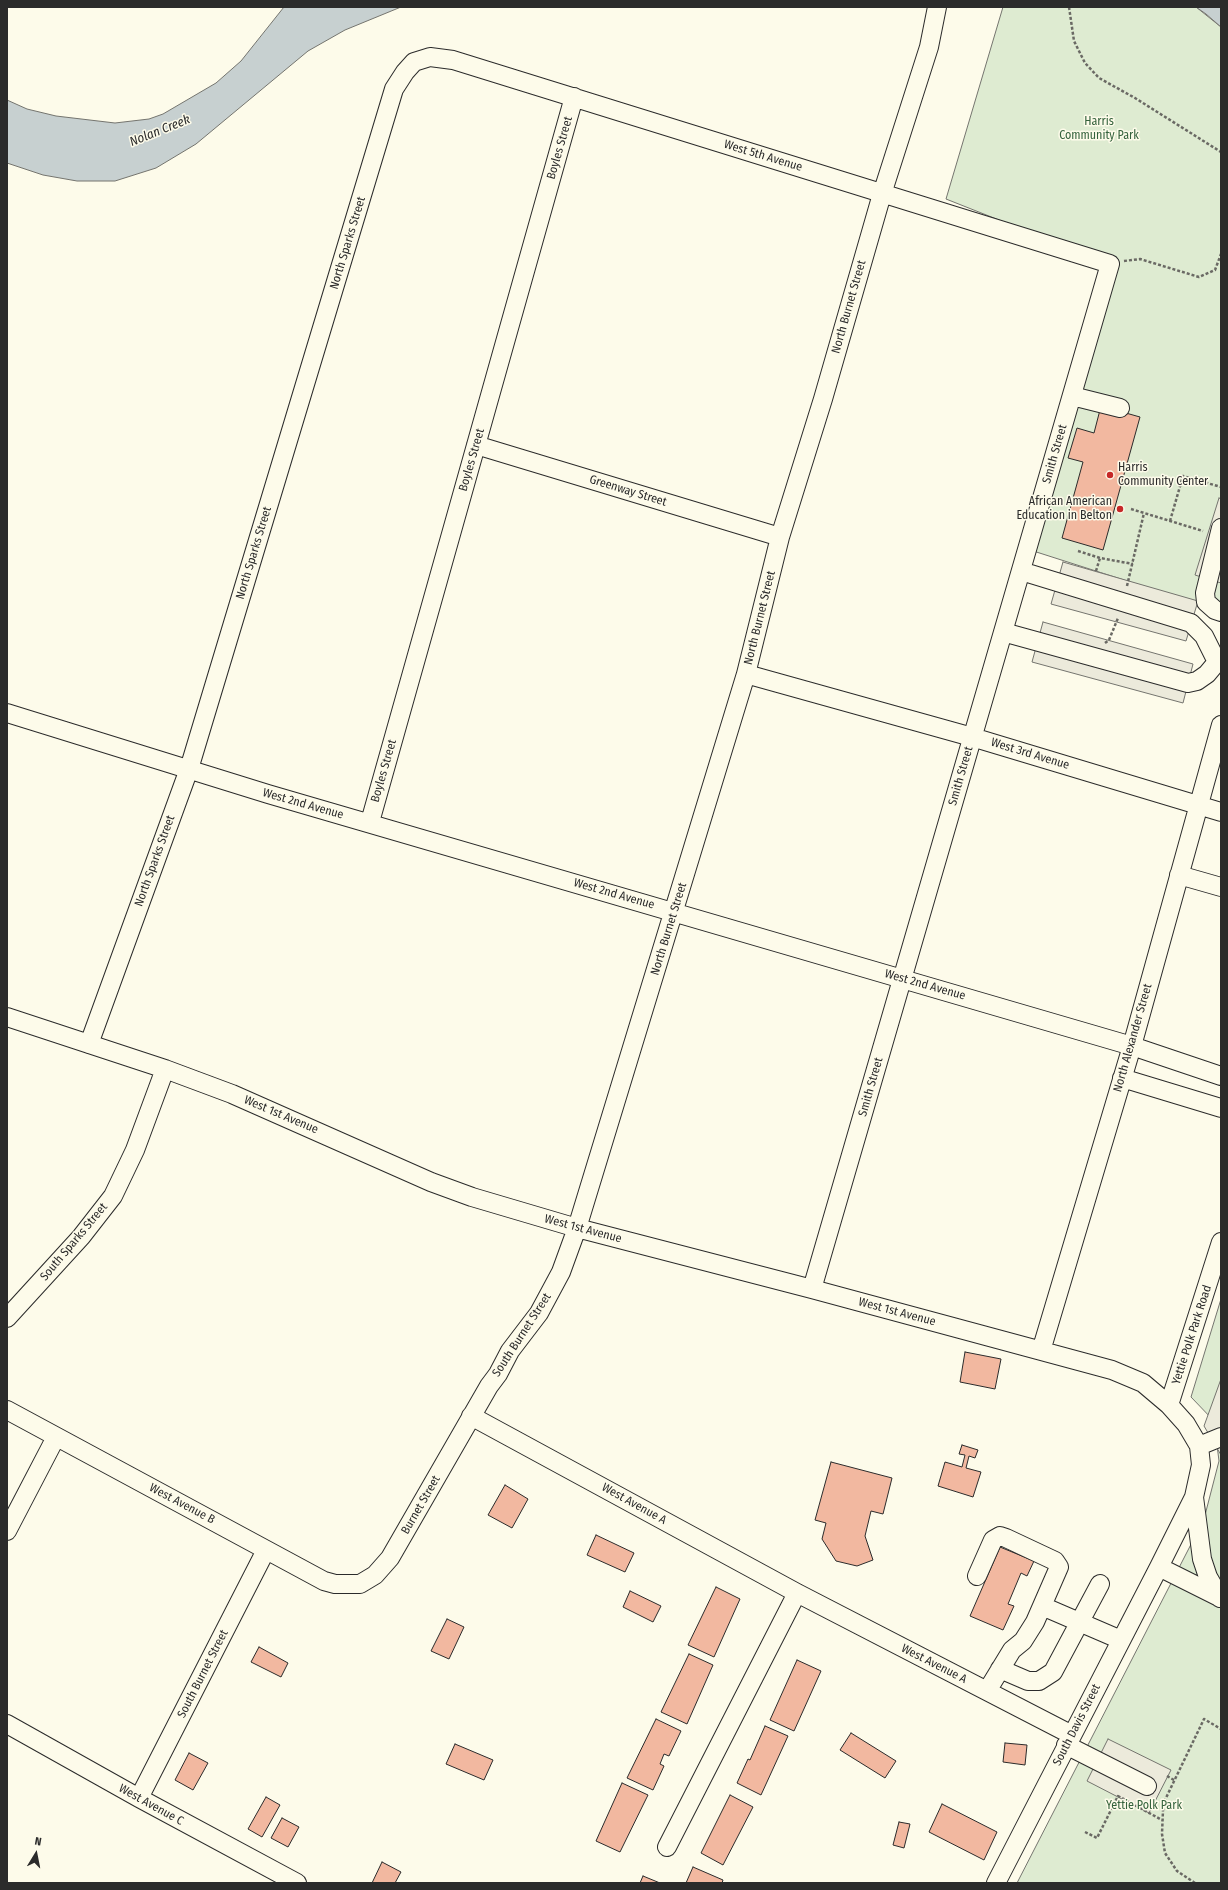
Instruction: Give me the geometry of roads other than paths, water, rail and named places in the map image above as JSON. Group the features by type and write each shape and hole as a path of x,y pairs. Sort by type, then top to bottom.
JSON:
{"street":[{"name":"North Burnet Street","path":"577,1228 746,674 780,537 823,399 882,194 929,46 937,7"},
{"name":"West 5th Avenue","path":"414,62 430,57 452,60 1110,264"},
{"name":"North Sparks Street","path":"88,1044 189,769 394,89 404,72 414,62"},
{"name":"Boyles Street","path":"370,822 574,97"},
{"name":"Smith Street","path":"812,1289 1110,264"},
{"path":"1072,396 1120,408"},
{"name":"Greenway Street","path":"476,445 780,537"},
{"path":"1220,532 1205,593 1206,602 1215,610 1221,612"},
{"path":"1003,632 1188,683 1196,681 1207,674 1219,663 1204,636 1192,623 1021,572"},
{"name":"West 3rd Avenue","path":"746,674 972,737 1221,812"},
{"name":"West 2nd Avenue","path":"7,713 268,794 370,822 1132,1046 1221,1076"},
{"name":"North Alexander Street","path":"1041,1351 1132,1046 1221,725"},
{"path":"1179,875 1221,887"},
{"name":"West 1st Avenue","path":"7,1017 165,1069 232,1094 438,1185 472,1197 577,1228 812,1289 1112,1370 1143,1383 1169,1405 1186,1424 1199,1446"},
{"name":"South Sparks Street","path":"7,1318 81,1237 113,1196 135,1150 165,1069"},
{"path":"1122,1078 1221,1108"},
{"name":"South Burnet Street","path":"471,1416 510,1351 539,1313 561,1272 577,1228"},
{"name":"Yettie Polk Park Road","path":"1169,1405 1221,1242"},
{"name":"West Avenue B","path":"7,1410 324,1580 335,1584 360,1584"},
{"name":"Burnet Street","path":"360,1584 375,1575 390,1558 471,1416"},
{"name":"West Avenue A","path":"471,1416 797,1593 987,1691 1147,1786"},
{"path":"7,1531 56,1437"},
{"path":"1221,1437 1199,1446 1201,1465 1194,1497 1202,1558 1208,1577 1221,1598"},
{"name":"South Davis Street","path":"996,1883 1194,1497"},
{"path":"977,1576 993,1540 1000,1536 1055,1561 1059,1567 1042,1606 1023,1641 1012,1650 987,1691"},
{"name":"South Burnet Street","path":"139,1798 266,1550"},
{"path":"1159,1567 1221,1598"},
{"path":"1000,1669 1028,1681 1039,1681 1053,1672 1100,1584"},
{"path":"667,1847 797,1593"},
{"path":"1042,1606 1121,1640"},
{"name":"West Avenue C","path":"7,1724 139,1798 298,1883"}],"water":[{"name":"Nolan Creek","path":"284,7 401,7 345,30 308,51 196,144 156,168 115,181 77,181 43,175 7,163 7,100 27,109 56,116 115,123 149,119 163,114 216,83 241,61"},
{"path":"1196,7 1221,7 1221,27 1206,14"}],"place":[{"name":"Harris Community Center","path":"1110,475"},
{"name":"African American Education in Belton","path":"1120,509"}],"park label":[{"name":"Harris Community Park","path":"1099,129"},
{"name":"Yettie Polk Park","path":"1144,1806"}]}
